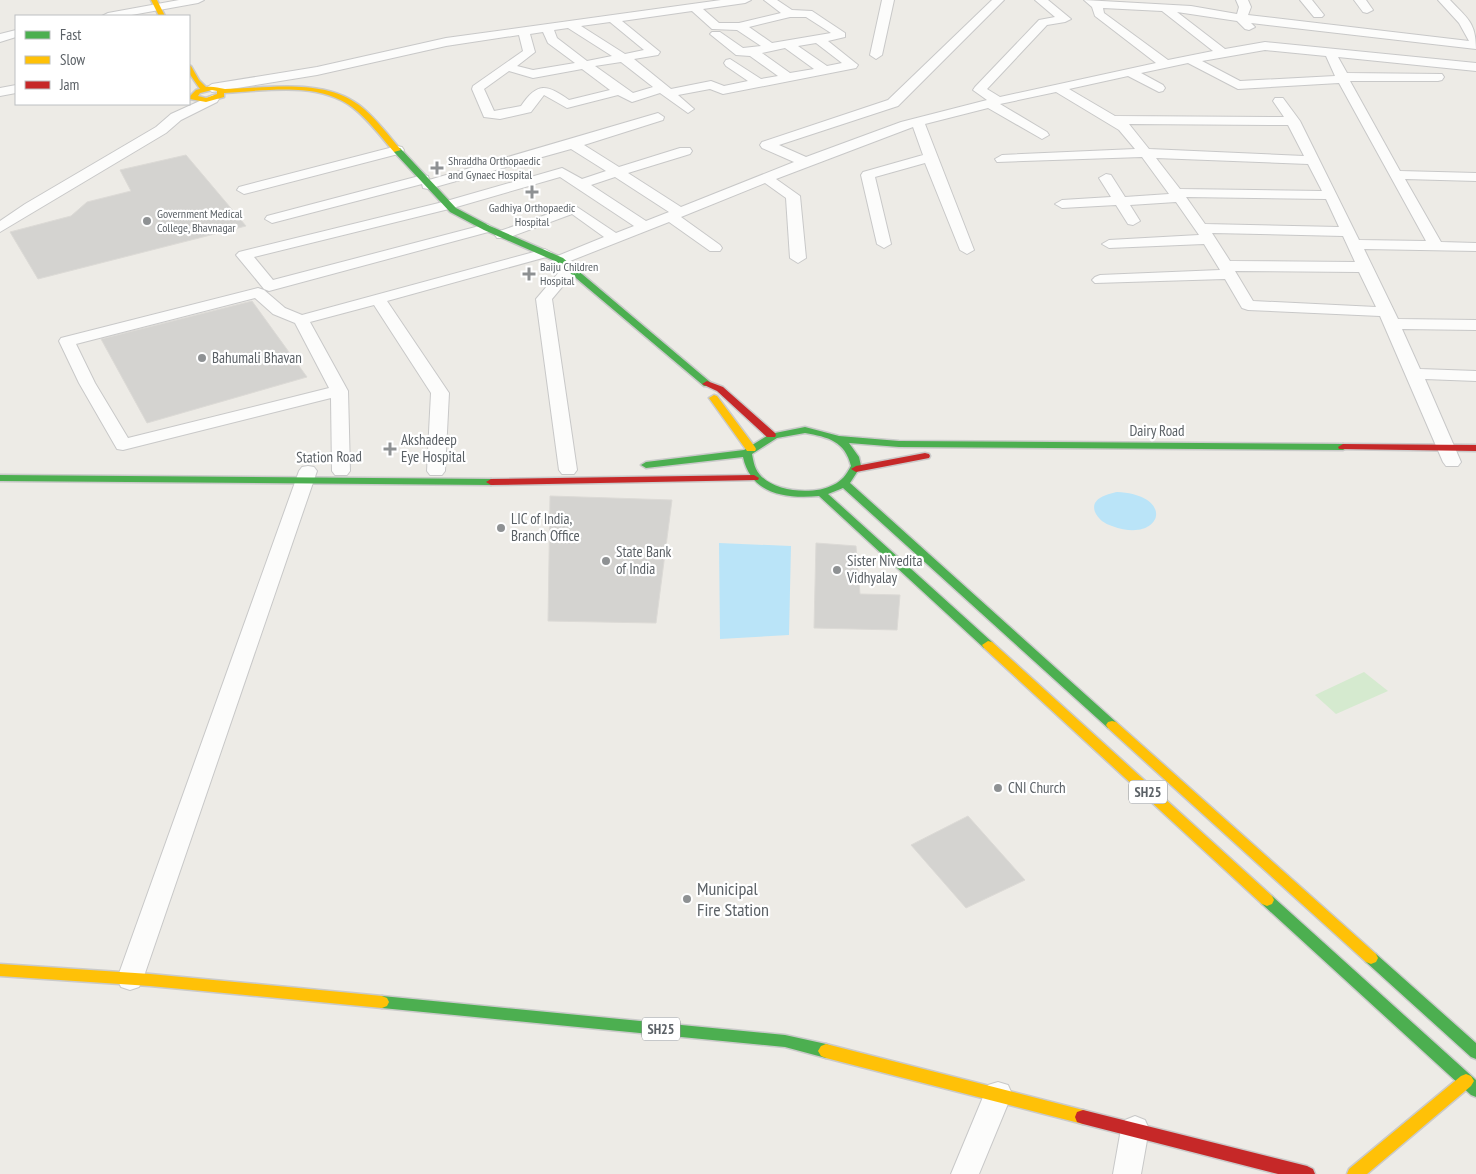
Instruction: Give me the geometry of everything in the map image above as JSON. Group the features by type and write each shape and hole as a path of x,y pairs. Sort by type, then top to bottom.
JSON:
{"main road":[{"path":"190,69 203,94 302,90 322,92 352,103 453,210 565,264 708,385 720,389 771,435"},
{"path":"632,467 749,451 771,435 787,431 806,430 823,433 838,439 850,448 856,458 856,469 845,484 821,493 802,495 767,487 754,478 748,468 749,451 709,391 708,385"},
{"name":"Dairy Road","path":"838,439 899,444 1450,458 1476,448"},
{"path":"856,469 919,456 938,456"},
{"name":"Station Road","path":"40,466 279,473 307,476 341,471 568,470 596,468"},
{"path":"0,478 307,476 438,483 754,478"},
{"path":"845,484 1476,1052"},
{"name":"SH25","path":"821,493 1476,1090"},
{"name":"SH25","path":"0,970 130,979 785,1041 1301,1173"},
{"path":"1355,1174 1466,1081"}],"street":[{"path":"114,15 198,0"},
{"path":"0,228 30,207 160,130 203,94 382,58 446,42 690,5 745,0"},
{"path":"770,0 790,14"},
{"path":"876,54 888,0"},
{"path":"805,162 767,145 893,103 998,0"},
{"path":"1041,0 1065,19 1043,22 979,90 1042,135"},
{"path":"1241,18 1245,7 1242,0"},
{"path":"1306,0 1318,15"},
{"path":"1360,0 1367,10"},
{"path":"1444,0 1464,21 1476,44"},
{"path":"1092,2 1191,9 1241,18 1476,44"},
{"path":"1092,2 1099,14 1165,64"},
{"path":"690,5 716,27 739,26 790,14 808,13 840,36 770,47 753,52 740,52 716,34"},
{"path":"1165,8 1222,53"},
{"path":"508,67 533,74 654,52 612,18"},
{"path":"548,27 552,40 632,98 665,90 711,85 723,90 852,65 813,40 789,29 772,18"},
{"path":"1241,18 1265,46"},
{"path":"569,24 624,58 688,109"},
{"path":"739,26 770,47"},
{"path":"1327,28 1326,51 1343,78 1436,246"},
{"path":"523,30 529,52 479,86 481,97 489,114 500,115 526,109 534,94 541,90 548,90 567,104 620,91"},
{"path":"0,38 15,34"},
{"path":"1378,57 1380,34"},
{"path":"1190,59 1238,85 1343,78 1440,83 1433,63 1435,40"},
{"path":"787,44 826,71"},
{"path":"568,470 544,299 565,264 614,238 854,143 918,122 994,102 1190,59 1265,46 1476,68"},
{"path":"753,52 789,78"},
{"path":"730,63 760,84"},
{"path":"1130,72 1159,88"},
{"path":"1058,88 1124,127 1205,234 1248,304 1476,325"},
{"path":"0,92 15,90"},
{"path":"176,117 203,94"},
{"path":"1279,101 1293,121 1352,238 1450,458"},
{"path":"272,219 573,144 658,117"},
{"path":"1112,120 1293,121"},
{"path":"918,122 967,250"},
{"path":"573,144 618,172 715,248"},
{"path":"244,190 396,150"},
{"path":"579,184 685,151"},
{"path":"1002,159 1145,153 1313,160"},
{"path":"884,244 868,175 930,157"},
{"path":"487,228 269,286 244,255 448,205 562,172 644,226"},
{"path":"1397,175 1476,177"},
{"path":"766,178 793,196 798,258"},
{"path":"1106,178 1133,221"},
{"path":"1062,204 1177,195 1331,195"},
{"path":"502,235 574,209 614,238"},
{"path":"1109,244 1205,234 1352,238 1436,246 1476,247"},
{"path":"301,320 545,253"},
{"path":"1100,280 1227,270 1365,267"},
{"path":"340,391 123,445 87,383 67,341 258,293 279,310 301,320 340,391 341,471"},
{"path":"378,298 440,393 440,446 436,471"},
{"path":"1414,374 1476,376"},
{"path":"130,979 307,476"},
{"path":"965,1174 998,1094"},
{"path":"1127,1174 1135,1129"}],"green space":[{"path":"1364,672 1388,691 1336,714 1315,695"}],"water":[{"path":"1117,492 1136,495 1149,501 1155,509 1156,517 1151,524 1142,529 1129,530 1104,523 1095,512 1095,503 1101,497"},
{"path":"719,543 791,546 789,635 720,639"}],"building":[{"name":"Government Medical College, Bhavnagar","path":"186,155 246,226 38,279 10,232 71,216 87,202 131,191 120,170"},
{"name":"Bahumali Bhavan","path":"252,301 307,377 147,423 101,339"},
{"name":"State Bank of India","path":"550,496 672,500 656,623 548,621"},
{"name":"Sister Nivedita Vidhyalay","path":"816,543 856,546 860,594 900,595 897,630 814,628"},
{"name":"CNI Church","path":"968,816 1025,880 966,908 911,845"}],"traffic: fast":[{"path":"397,150 453,210 487,228 560,260 707,384"},
{"path":"805,430 830,436 845,444 854,457 856,466 849,479 836,488 818,493 798,494 779,491 762,483 751,470 747,453 774,436 805,430"},
{"path":"838,439 899,444 1343,447"},
{"path":"646,465 747,453"},
{"path":"0,478 491,482"},
{"path":"845,484 1112,725"},
{"path":"821,493 988,645"},
{"path":"1267,900 1476,1090"},
{"path":"1371,958 1476,1052"},
{"path":"382,1002 785,1041 826,1051"}],"traffic: slow":[{"path":"154,0 162,15"},
{"path":"190,69 196,81 204,89"},
{"path":"212,88 220,90 221,95 206,100 193,97 198,91 212,88"},
{"path":"222,91 288,88 305,89 337,96 351,103 362,112 397,150"},
{"path":"714,398 751,449"},
{"path":"988,645 1267,900"},
{"path":"1112,725 1371,958"},
{"path":"0,970 150,980 382,1002"},
{"path":"826,1051 1083,1117"},
{"path":"1355,1174 1466,1081"}],"traffic: jam":[{"path":"707,384 720,389 771,435"},
{"path":"1343,447 1476,448"},
{"path":"856,469 925,456"},
{"path":"491,482 754,478"},
{"path":"1083,1117 1307,1174"}],"place":[{"name":"Shraddha Orthopaedic and Gynaec Hospital","path":"437,168"},
{"name":"Gadhiya Orthopaedic Hospital","path":"532,192"},
{"name":"Government Medical College, Bhavnagar","path":"147,221"},
{"name":"Baiju Children Hospital","path":"529,274"},
{"name":"Bahumali Bhavan","path":"202,358"},
{"name":"Akshadeep Eye Hospital","path":"390,449"},
{"name":"LIC of India, Branch Office","path":"501,528"},
{"name":"State Bank of India","path":"606,561"},
{"name":"Sister Nivedita Vidhyalay","path":"837,570"},
{"name":"CNI Church","path":"998,788"},
{"name":"Municipal Fire Station","path":"687,899"}]}
